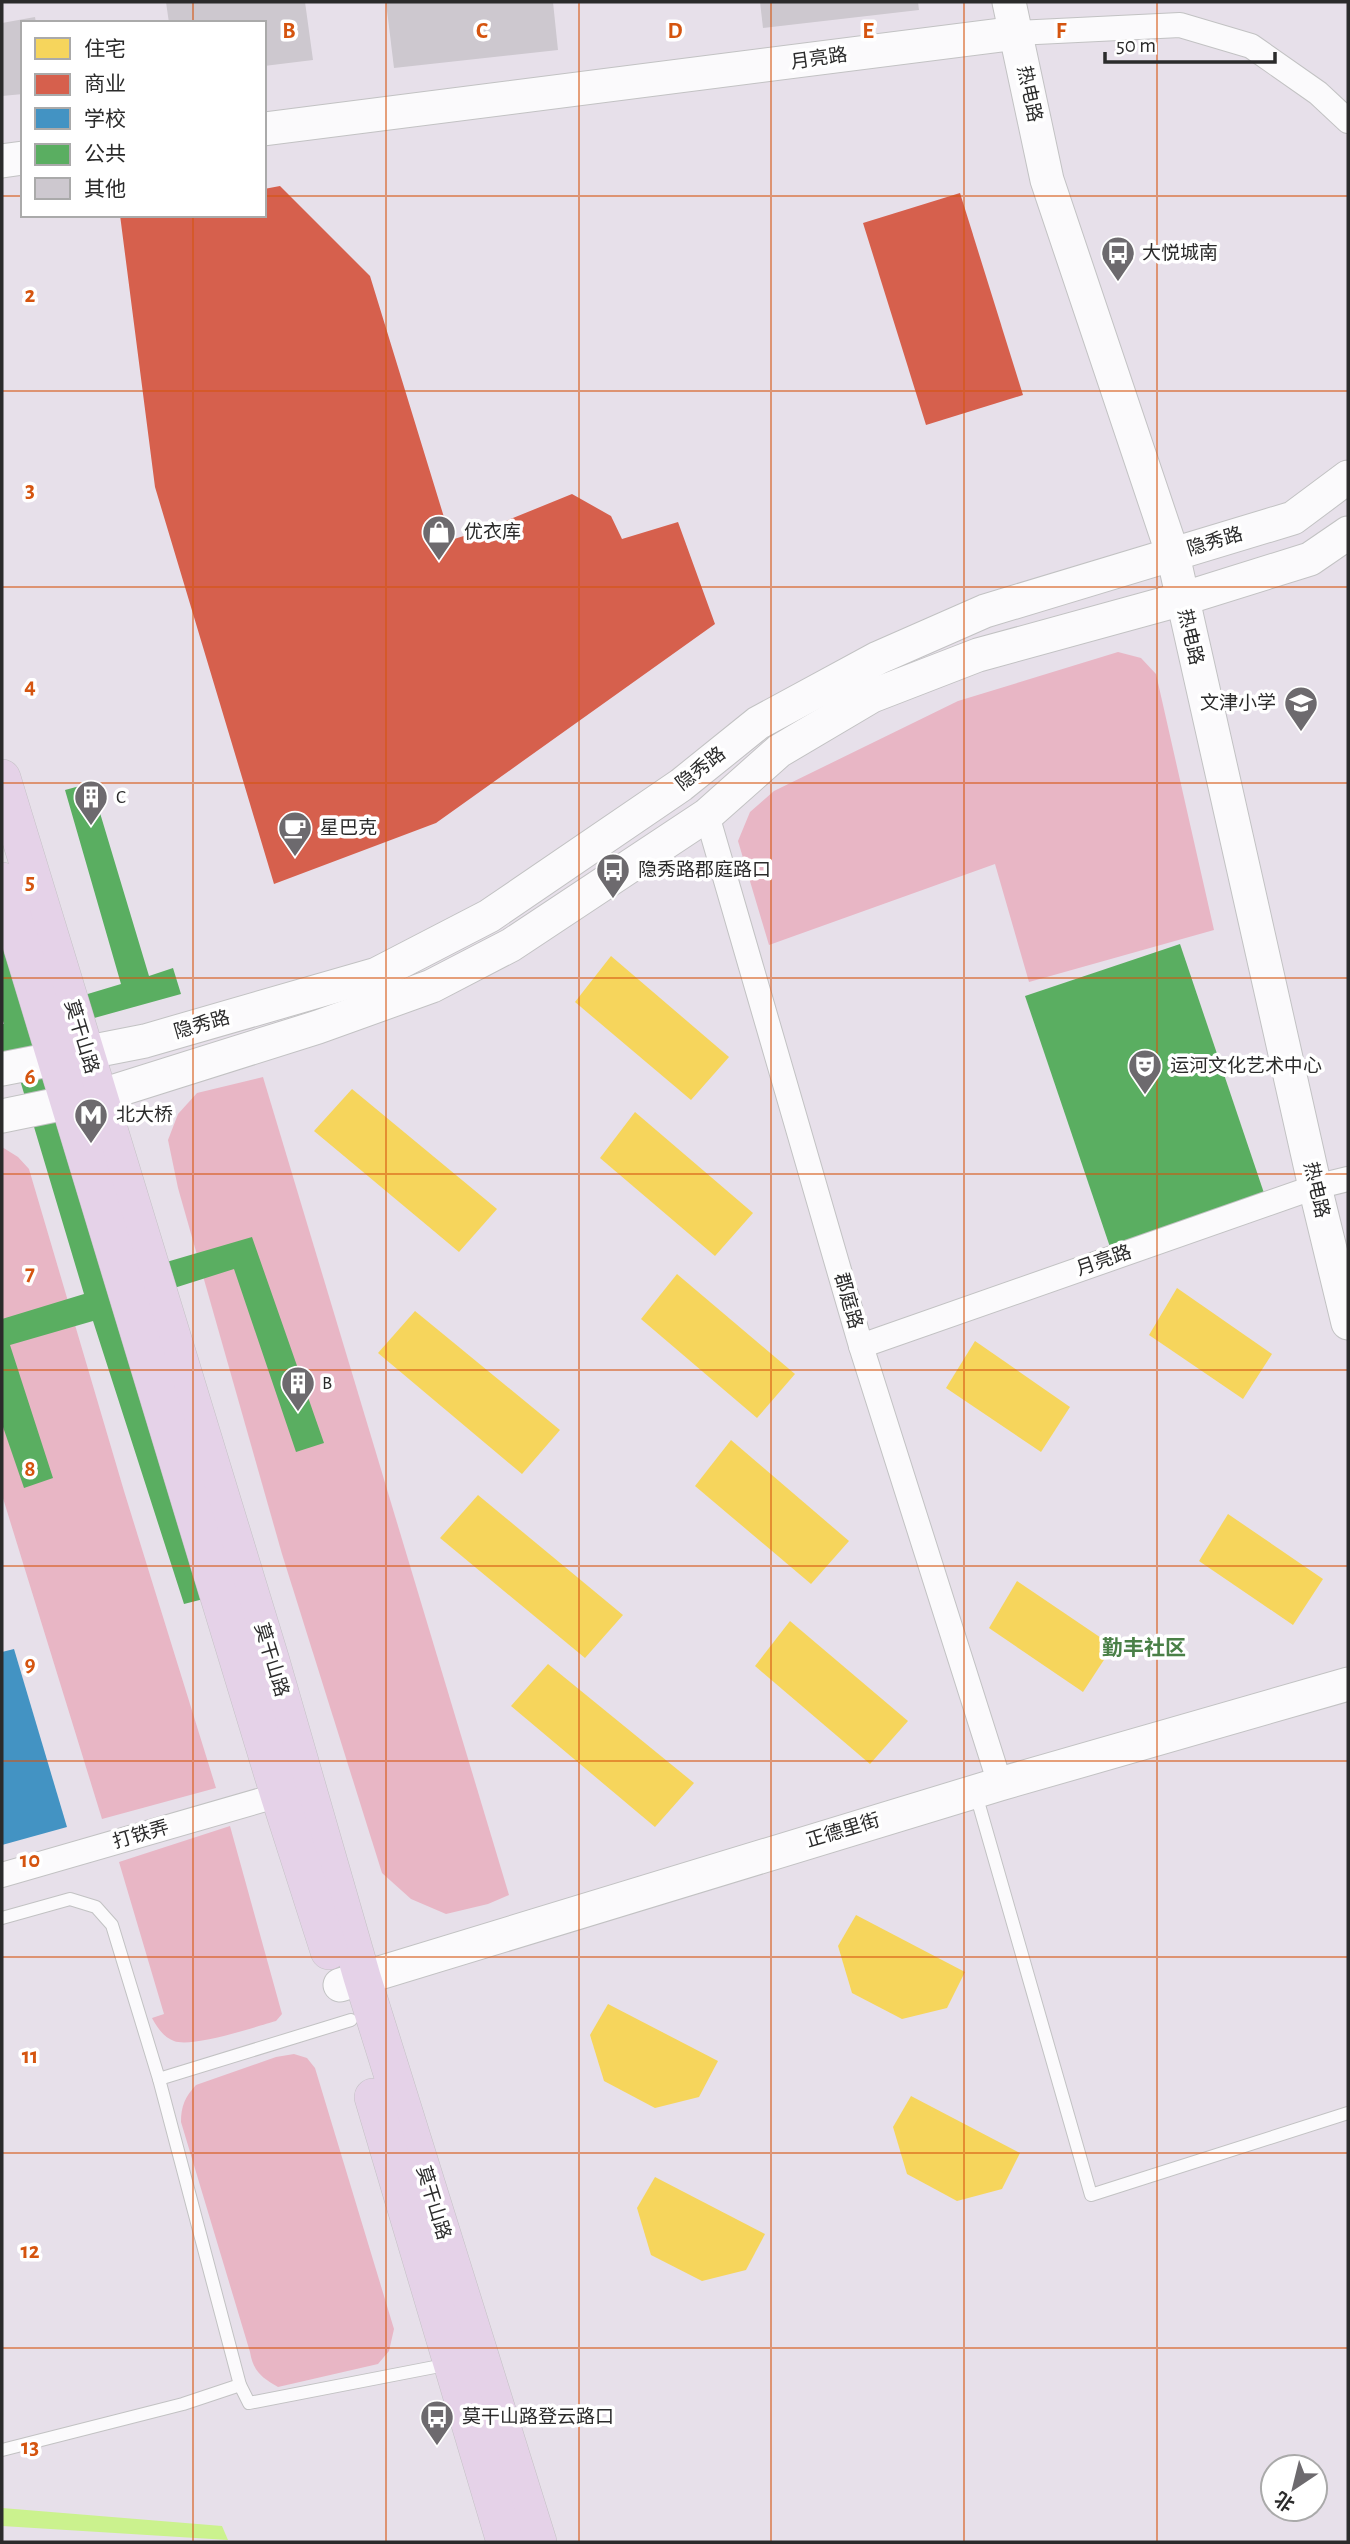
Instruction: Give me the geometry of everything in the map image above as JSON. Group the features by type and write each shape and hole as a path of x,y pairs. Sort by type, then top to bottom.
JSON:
{"main road":[{"name":"莫干山路","path":"2,778 71,1055 279,1795 351,1981 538,2542"},
{"name":"莫干山路","path":"2,881 71,1055"},
{"name":"莫干山路","path":"84,1099 268,1648 351,1981 351,2020 505,2542"}],"street":[{"name":"月亮路","path":"266,129 1012,17 1180,25 1251,46 1318,93 1348,121"},
{"name":"热电路","path":"1012,17 1047,180 1173,555 1348,1323"},
{"path":"2,161 21,158"},
{"name":"隐秀路","path":"2,1069 145,1041 377,974 489,916 681,785 758,723 878,658 985,611 1126,566 1173,555 1293,518 1348,477"},
{"name":"隐秀路","path":"2,1116 84,1099 318,1027 432,986 511,945 707,814 779,751 872,696 978,655 1182,599 1310,559 1348,533"},
{"name":"郡庭路","path":"707,814 987,1787"},
{"name":"月亮路","path":"861,1346 1315,1187 1348,1179"},
{"name":"正德里街","path":"351,1981 987,1787 1348,1684"},
{"name":"打铁弄","path":"2,1875 279,1795"}],"lane":[{"path":"987,1787 1091,2195 1348,2113"},
{"path":"2,1918 70,1899 96,1907 113,1925 159,2079 240,2385 249,2403 452,2363"},
{"path":"159,2079 351,2020"},
{"path":"2,2450 183,2404 240,2385"}],"shaded area":[{"path":"1118,652 1141,658 1156,674 1214,930 1029,982 995,864 769,945 738,841 750,812 774,791 958,701"},
{"path":"263,1077 509,1895 488,1904 446,1914 411,1899 382,1873 282,1554 178,1188 168,1140 178,1114 197,1093"},
{"path":"2,1147 18,1157 29,1169 124,1491 216,1788 102,1819 2,1495"},
{"path":"230,1826 282,2014 276,2021 224,2036 195,2042 174,2041 158,2028 152,2018 164,2014 119,1862"},
{"path":"294,2054 307,2058 315,2068 394,2329 389,2351 378,2364 278,2387 263,2377 253,2364 181,2116 184,2102 196,2085 276,2057"},
{"path":"2,2508 222,2526 228,2540 2,2526"}],"building: 住宅":[{"path":"611,956 729,1057 691,1100 575,1002"},
{"path":"352,1089 497,1209 459,1252 314,1131"},
{"path":"635,1112 753,1213 715,1256 600,1158"},
{"path":"677,1274 795,1374 757,1418 641,1319"},
{"path":"1177,1288 1272,1354 1243,1399 1149,1335"},
{"path":"415,1311 560,1430 522,1474 378,1353"},
{"path":"975,1341 1070,1407 1041,1452 946,1388"},
{"path":"731,1440 849,1541 811,1584 695,1486"},
{"path":"478,1495 623,1615 585,1658 440,1538"},
{"path":"1228,1514 1323,1579 1293,1625 1199,1561"},
{"path":"1017,1581 1113,1646 1083,1692 989,1628"},
{"path":"790,1621 908,1721 870,1764 755,1666"},
{"path":"548,1664 694,1783 655,1827 511,1706"},
{"path":"856,1915 965,1972 947,2008 902,2019 852,1993 838,1946"},
{"path":"608,2004 718,2061 699,2097 655,2108 604,2081 590,2035"},
{"path":"911,2096 1020,2153 1002,2189 957,2201 907,2174 893,2127"},
{"path":"655,2177 765,2234 746,2270 702,2281 651,2255 637,2208"}],"building: 商业":[{"path":"280,186 370,276 451,540 486,529 572,494 611,516 622,539 678,522 715,624 436,823 274,884 155,487 120,217 266,217 266,189"},
{"path":"960,193 1023,395 926,425 863,223"}],"building: 学校":[{"path":"14,1649 67,1827 2,1845 2,1652"}],"building: 公共":[{"name":"北大桥","path":"91,783 149,976 173,968 181,994 87,1020 163,1263 252,1237 324,1443 296,1452 234,1269 171,1289 266,1583 184,1604 93,1321 10,1345 53,1478 24,1488 2,1424 2,1319 84,1294 11,1050 2,1052 2,870 81,996 121,984 65,790"},
{"name":"运河文化艺术中心","path":"1180,944 1265,1196 1110,1247 1025,996"}],"building: 其他":[{"path":"166,2 305,2 313,60 266,66 266,21 169,21"},
{"path":"386,2 553,2 558,50 394,68"},
{"path":"760,2 918,2 919,10 763,28"},
{"path":"35,17 36,21 21,21 21,94 2,96 2,23"}],"place":[{"name":"大悦城南","path":"1118,283"},
{"name":"优衣库","path":"439,562"},
{"name":"文津小学","path":"1301,733"},
{"name":"C","path":"91,827"},
{"name":"星巴克","path":"295,858"},
{"name":"隐秀路郡庭路口","path":"613,900"},
{"name":"运河文化艺术中心","path":"1145,1096"},
{"name":"北大桥","path":"91,1145"},
{"name":"B","path":"298,1413"},
{"name":"莫干山路登云路口","path":"437,2447"}],"district":[{"name":"勤丰社区","path":"1144,1648"}]}
